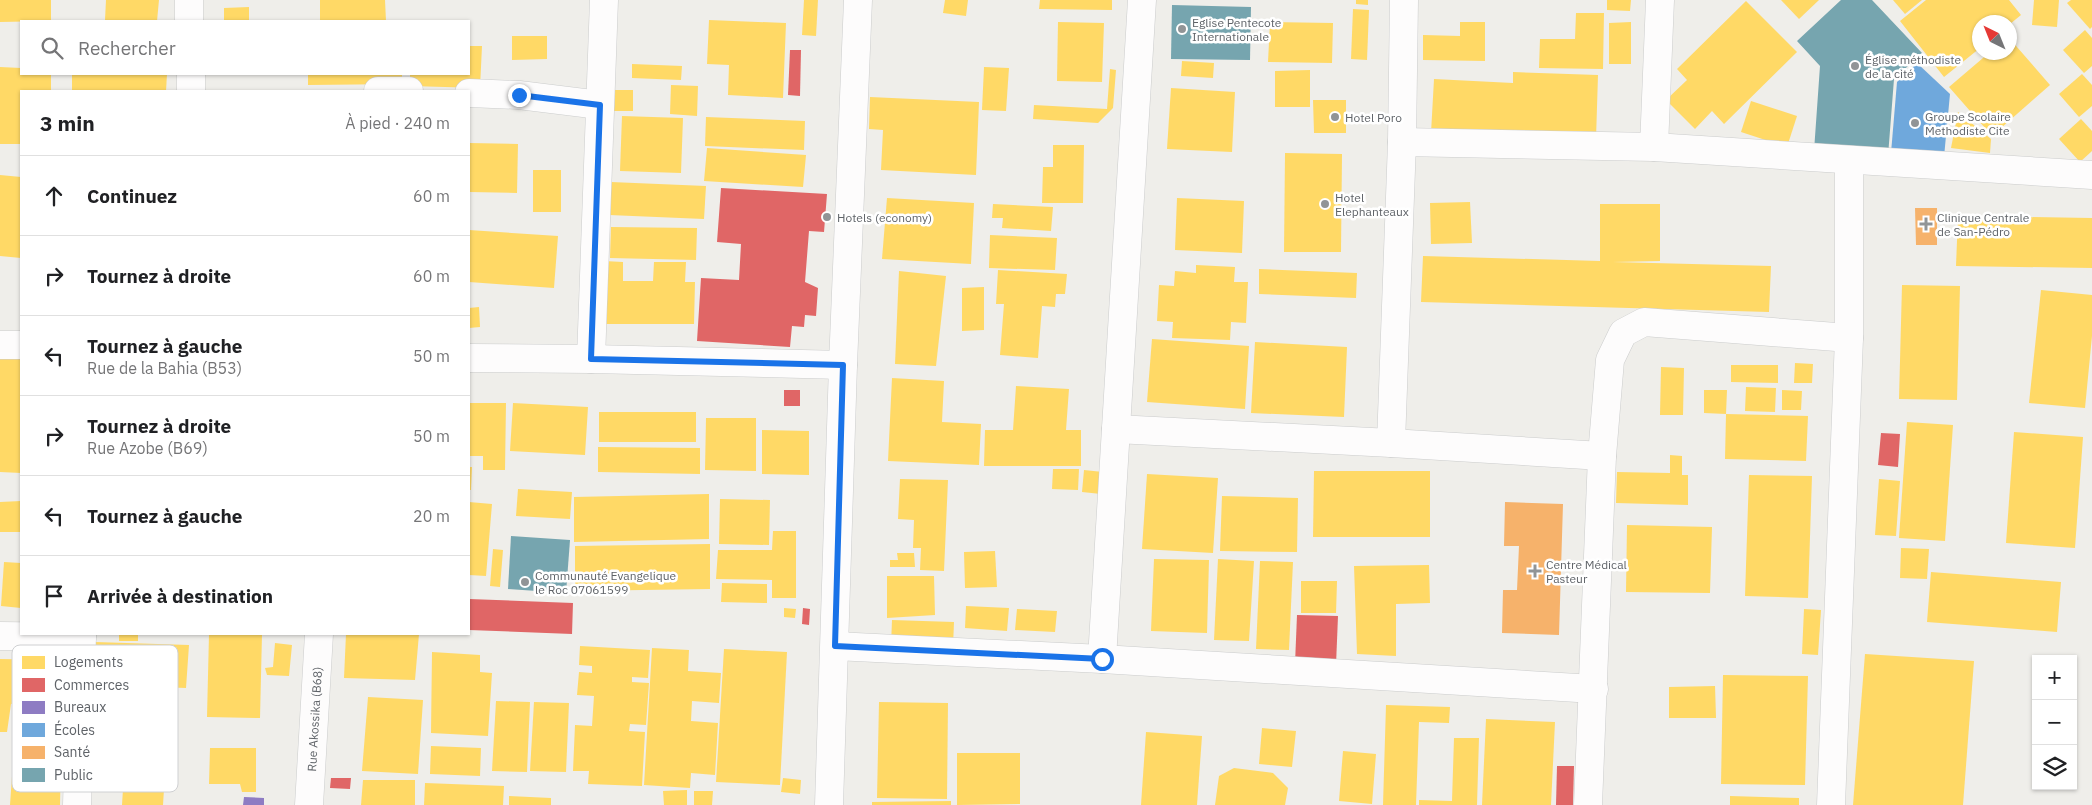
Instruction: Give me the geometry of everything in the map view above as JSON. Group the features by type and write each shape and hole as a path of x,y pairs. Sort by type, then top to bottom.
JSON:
{"street":[{"path":"189,0 190,20"},
{"path":"591,359 604,0"},
{"path":"829,805 843,365 858,0"},
{"path":"1102,659 1142,0"},
{"path":"1391,443 1402,142 1404,0"},
{"path":"1654,147 1660,0"},
{"path":"191,75 191,90"},
{"path":"470,93 519,95 600,105"},
{"path":"1402,142 1654,147 2092,176"},
{"path":"1831,805 1849,338 1849,160"},
{"path":"1588,805 1602,456 1610,360 1623,333 1644,322 1849,338"},
{"path":"0,345 20,346"},
{"path":"470,358 843,365"},
{"path":"1116,429 1602,456"},
{"name":"Rue Akossika (B68)","path":"309,805 319,635"},
{"path":"0,636 82,636"},
{"path":"835,646 1102,659 1594,689"},
{"path":"77,792 77,805"}],"building: Logements":[{"path":"0,0 51,0 51,20 0,22"},
{"path":"106,0 159,0 157,20 105,20"},
{"path":"320,0 385,0 386,20 320,20"},
{"path":"804,0 818,0 816,36 802,35"},
{"path":"945,0 968,0 966,16 943,13"},
{"path":"1040,0 1112,0 1112,10 1039,9"},
{"path":"1356,0 1368,0 1368,5 1356,4"},
{"path":"1607,0 1631,0 1630,11 1607,10"},
{"path":"1781,0 1819,0 1799,19"},
{"path":"1893,0 1922,0 1905,14"},
{"path":"1926,0 2009,0 2021,15 2017,18 2017,15 1972,15 1972,54 1944,77 1900,21"},
{"path":"2034,0 2059,0 2057,27 2032,25"},
{"path":"2071,0 2092,0 2092,27 2090,29 2067,3"},
{"path":"1746,1 1797,52 1724,124 1712,111 1695,129 1666,100 1687,80 1677,69"},
{"path":"249,7 249,20 224,20 224,8"},
{"path":"1353,9 1369,10 1367,60 1351,59"},
{"path":"1576,13 1604,13 1603,69 1539,68 1540,39 1575,39"},
{"path":"709,20 786,23 783,98 728,95 729,65 707,64"},
{"path":"1058,22 1104,23 1102,82 1057,81"},
{"path":"1270,22 1333,23 1332,63 1268,62"},
{"path":"1460,22 1485,22 1485,61 1423,60 1423,35 1460,36"},
{"path":"1631,22 1631,64 1609,64 1609,23"},
{"path":"2085,30 2092,38 2092,66 2084,73 2063,50"},
{"path":"512,36 547,36 547,59 512,60"},
{"path":"470,46 482,46 480,88 410,86 410,75 470,75"},
{"path":"2017,47 2050,85 1992,136 1949,87 1981,60 2017,60"},
{"path":"1182,61 1214,63 1213,78 1181,76"},
{"path":"632,64 682,66 681,80 632,78"},
{"path":"0,67 20,68 20,75 51,75 51,90 20,90 20,144 0,144"},
{"path":"984,67 1009,68 1006,111 982,110"},
{"path":"1110,69 1116,70 1113,108 1098,123 1033,119 1034,105 1107,109"},
{"path":"1310,70 1310,107 1275,107 1275,71"},
{"path":"1513,72 1598,75 1596,139 1431,133 1434,79 1513,83"},
{"path":"2082,74 2092,85 2092,106 2079,117 2059,94"},
{"path":"72,75 167,75 166,90 72,90"},
{"path":"308,75 402,75 402,84 308,85"},
{"path":"671,85 698,86 697,116 670,114"},
{"path":"1171,88 1235,92 1232,152 1167,149"},
{"path":"611,90 633,90 633,111 611,111"},
{"path":"870,97 979,102 976,175 881,170 883,130 869,129"},
{"path":"1313,100 1346,100 1346,133 1314,133"},
{"path":"1751,101 1797,116 1787,147 1741,132"},
{"path":"1958,112 1991,139 1990,153 1951,148"},
{"path":"622,116 683,118 681,173 620,171"},
{"path":"706,117 805,121 804,150 705,146"},
{"path":"2081,119 2092,131 2092,151 2080,162 2059,139"},
{"path":"470,143 518,144 517,193 470,192"},
{"path":"1053,145 1084,145 1083,203 1042,203 1043,167 1053,167"},
{"path":"707,148 806,155 803,187 704,181"},
{"path":"1285,153 1342,154 1341,252 1284,252"},
{"path":"533,170 561,170 561,212 533,212"},
{"path":"0,175 20,177 20,258 0,256"},
{"path":"611,182 706,186 704,219 609,215"},
{"path":"887,198 974,203 971,264 882,259"},
{"path":"1177,198 1244,201 1242,253 1175,250"},
{"path":"1470,202 1472,243 1431,244 1430,203"},
{"path":"993,204 1053,207 1051,231 1002,228 1003,218 992,218"},
{"path":"1600,204 1660,204 1660,261 1613,262 1771,266 1769,312 1421,302 1423,256 1600,261"},
{"path":"1958,216 2092,218 2092,268 1956,266"},
{"path":"611,227 697,228 696,260 610,258"},
{"path":"470,230 558,236 554,288 470,282"},
{"path":"990,235 1057,238 1055,270 989,268"},
{"path":"604,261 623,262 623,281 653,281 654,262 686,262 685,282 695,282 694,324 604,324"},
{"path":"1196,265 1235,267 1234,282 1248,282 1246,323 1231,322 1230,340 1172,338 1173,322 1157,321 1159,285 1174,286 1175,271 1196,273"},
{"path":"1259,269 1357,273 1356,298 1259,294"},
{"path":"998,270 1067,274 1065,294 1056,294 1055,307 1042,306 1038,358 1000,355 1004,304 996,304"},
{"path":"899,271 946,276 936,366 895,364"},
{"path":"1902,285 1960,286 1957,400 1899,399"},
{"path":"984,287 984,330 962,331 962,288"},
{"path":"2041,290 2092,295 2092,336 2085,408 2029,403"},
{"path":"479,307 480,327 470,328 470,308"},
{"path":"1152,339 1249,346 1245,409 1147,402"},
{"path":"1255,342 1347,347 1344,417 1251,413"},
{"path":"0,358 20,358 20,473 0,472"},
{"path":"1795,363 1813,364 1812,383 1794,383"},
{"path":"1731,365 1778,365 1778,383 1731,382"},
{"path":"1661,367 1684,368 1683,415 1660,415"},
{"path":"892,378 944,381 942,422 981,424 979,465 888,461"},
{"path":"1016,386 1069,389 1066,430 1081,430 1081,466 984,466 985,430 1013,430"},
{"path":"1746,387 1776,388 1775,412 1745,411"},
{"path":"1704,390 1727,390 1726,414 1704,413"},
{"path":"1782,390 1802,391 1801,410 1782,410"},
{"path":"470,403 506,403 505,470 483,470 483,456 470,456"},
{"path":"513,403 588,407 585,455 510,451"},
{"path":"599,412 696,412 696,442 599,442"},
{"path":"1726,414 1808,416 1806,461 1725,459"},
{"path":"706,418 756,418 756,471 705,470"},
{"path":"1907,422 1953,425 1945,541 1899,538"},
{"path":"762,430 809,431 809,475 762,474"},
{"path":"2014,432 2083,437 2075,548 2006,543"},
{"path":"598,447 700,448 700,474 598,472"},
{"path":"1670,455 1682,456 1682,475 1688,475 1688,505 1616,503 1617,472 1670,473"},
{"path":"470,467 472,467 471,490"},
{"path":"1053,469 1079,469 1078,490 1052,489"},
{"path":"1084,470 1103,472 1101,494 1082,492"},
{"path":"1314,471 1430,471 1430,537 1313,537"},
{"path":"1147,474 1218,478 1213,553 1142,549"},
{"path":"1749,475 1812,476 1808,598 1745,596"},
{"path":"900,479 948,480 944,571 920,570 921,548 913,548 914,520 898,519"},
{"path":"1879,479 1900,481 1896,536 1875,535"},
{"path":"518,489 572,492 570,519 516,516"},
{"path":"709,494 709,539 574,542 574,497"},
{"path":"1222,496 1298,498 1297,552 1220,551"},
{"path":"720,499 770,500 769,545 719,544"},
{"path":"20,501 20,532 0,532 0,502"},
{"path":"470,502 492,504 486,576 470,575"},
{"path":"1627,525 1712,527 1710,593 1626,592"},
{"path":"773,531 796,531 796,598 772,598 772,580 716,579 718,550 772,550"},
{"path":"710,544 710,589 575,591 575,546"},
{"path":"1901,548 1929,549 1927,579 1900,578"},
{"path":"493,549 503,550 500,587 490,586"},
{"path":"995,551 997,587 965,588 964,552"},
{"path":"897,553 914,553 915,567 890,567 890,560 898,560"},
{"path":"1154,559 1209,560 1207,633 1151,631"},
{"path":"1218,559 1254,561 1249,641 1214,640"},
{"path":"1260,561 1293,562 1289,650 1256,649"},
{"path":"4,562 20,563 20,608 1,606"},
{"path":"1429,565 1430,603 1396,604 1396,656 1357,654 1354,566"},
{"path":"1931,572 2061,582 2057,632 1927,622"},
{"path":"887,576 934,576 935,615 887,618"},
{"path":"1301,581 1337,581 1336,613 1301,613"},
{"path":"722,583 767,584 767,603 721,602"},
{"path":"966,606 1009,608 1007,631 965,628"},
{"path":"784,608 796,609 795,618 784,617"},
{"path":"1017,609 1057,611 1055,632 1015,630"},
{"path":"1804,609 1821,610 1818,655 1802,654"},
{"path":"892,620 954,622 953,647 891,645"},
{"path":"119,635 138,635 138,641 119,641"},
{"path":"209,635 262,635 260,718 207,717"},
{"path":"346,635 419,635 415,680 344,678"},
{"path":"95,642 189,645 186,688 178,688 178,645 95,645"},
{"path":"275,643 292,645 289,676 267,675 265,668 273,667"},
{"path":"580,646 650,650 648,678 632,677 632,682 649,683 646,725 630,724 629,731 645,732 642,786 588,784 589,771 573,771 575,725 592,726 594,696 577,695 579,672 592,673 592,666 579,665"},
{"path":"652,648 689,650 688,671 721,673 719,703 692,701 691,721 718,723 715,775 691,773 690,788 644,785"},
{"path":"724,649 787,652 780,785 716,782"},
{"path":"432,652 480,655 480,672 492,673 488,736 431,733"},
{"path":"1865,654 1974,661 1963,805 1853,805"},
{"path":"0,659 12,659 12,704 7,732 0,732"},
{"path":"1723,675 1808,676 1805,785 1721,784"},
{"path":"1715,686 1716,718 1669,718 1669,687"},
{"path":"368,697 423,700 418,774 362,771"},
{"path":"496,701 530,702 527,772 492,771"},
{"path":"534,702 569,703 566,772 530,771"},
{"path":"879,702 948,703 947,799 877,798"},
{"path":"1386,705 1450,707 1449,723 1419,722 1416,805 1383,805"},
{"path":"1486,719 1555,722 1551,805 1482,805"},
{"path":"1262,728 1296,731 1292,767 1259,764"},
{"path":"1146,732 1202,736 1197,805 1141,805"},
{"path":"1454,738 1479,738 1477,805 1419,805 1419,800 1452,801"},
{"path":"431,746 481,748 480,776 430,774"},
{"path":"210,748 256,748 256,792 242,792 240,784 209,784"},
{"path":"1343,751 1376,754 1372,804 1339,801"},
{"path":"957,753 1020,753 1020,804 957,805"},
{"path":"1234,768 1273,773 1288,788 1285,805 1215,805 1219,776"},
{"path":"12,776 12,792 60,792 60,805 10,805"},
{"path":"783,778 801,780 800,794 781,792"},
{"path":"363,780 415,780 415,805 361,805"},
{"path":"425,783 504,786 503,805 424,805"},
{"path":"687,790 687,805 664,805 663,791"},
{"path":"694,791 713,791 712,805 694,805"},
{"path":"123,792 164,792 163,805 122,805"},
{"path":"509,796 551,798 551,805 509,805"},
{"path":"1730,796 1799,798 1799,805 1730,805"},
{"path":"951,801 951,805 872,805 872,802"}],"building: Commerces":[{"path":"790,50 801,50 800,96 788,95"},
{"path":"721,188 827,194 824,232 809,231 805,282 818,288 816,316 805,315 804,327 792,326 790,347 697,341 701,278 739,280 741,244 717,242"},
{"path":"784,390 800,390 800,406 784,406"},
{"path":"1881,433 1900,434 1898,467 1878,465"},
{"path":"470,599 573,603 572,634 470,630"},
{"path":"803,608 810,609 809,625 802,624"},
{"path":"1297,615 1338,616 1336,665 1295,664"},
{"path":"1557,766 1574,766 1573,805 1556,805"},
{"path":"331,778 351,778 350,789 330,788"}],"building: Bureaux":[{"path":"244,797 264,798 264,805 243,805"}],"building: Écoles":[{"path":"1917,63 1950,94 1944,157 1891,153 1897,82"}],"building: Santé":[{"path":"1915,208 1937,208 1937,245 1916,245"},
{"path":"1505,502 1563,504 1559,635 1502,633 1503,590 1517,590 1519,546 1504,546"}],"building: Public":[{"path":"1841,0 1872,0 1922,53 1894,79 1888,156 1814,151 1820,66 1797,41"},
{"path":"1172,5 1251,7 1250,60 1171,59"},
{"path":"511,536 570,540 566,593 508,589"}],"place":[{"name":"Eglise Pentecote Internationale","path":"1182,29"},
{"name":"Église méthodiste de la cité","path":"1855,66"},
{"name":"Hotel Poro","path":"1335,117"},
{"name":"Groupe Scolaire Methodiste Cite","path":"1915,123"},
{"name":"Hotel Elephanteaux","path":"1325,204"},
{"name":"Hotels (economy)","path":"827,217"},
{"name":"Clinique Centrale de San-Pédro","path":"1926,224"},
{"name":"Centre Médical Pasteur","path":"1535,571"},
{"name":"Communauté Evangelique le Roc 07061599","path":"525,582"}],"route":[{"path":"519,95 600,105 591,359 843,365 835,646 1102,659"}]}
